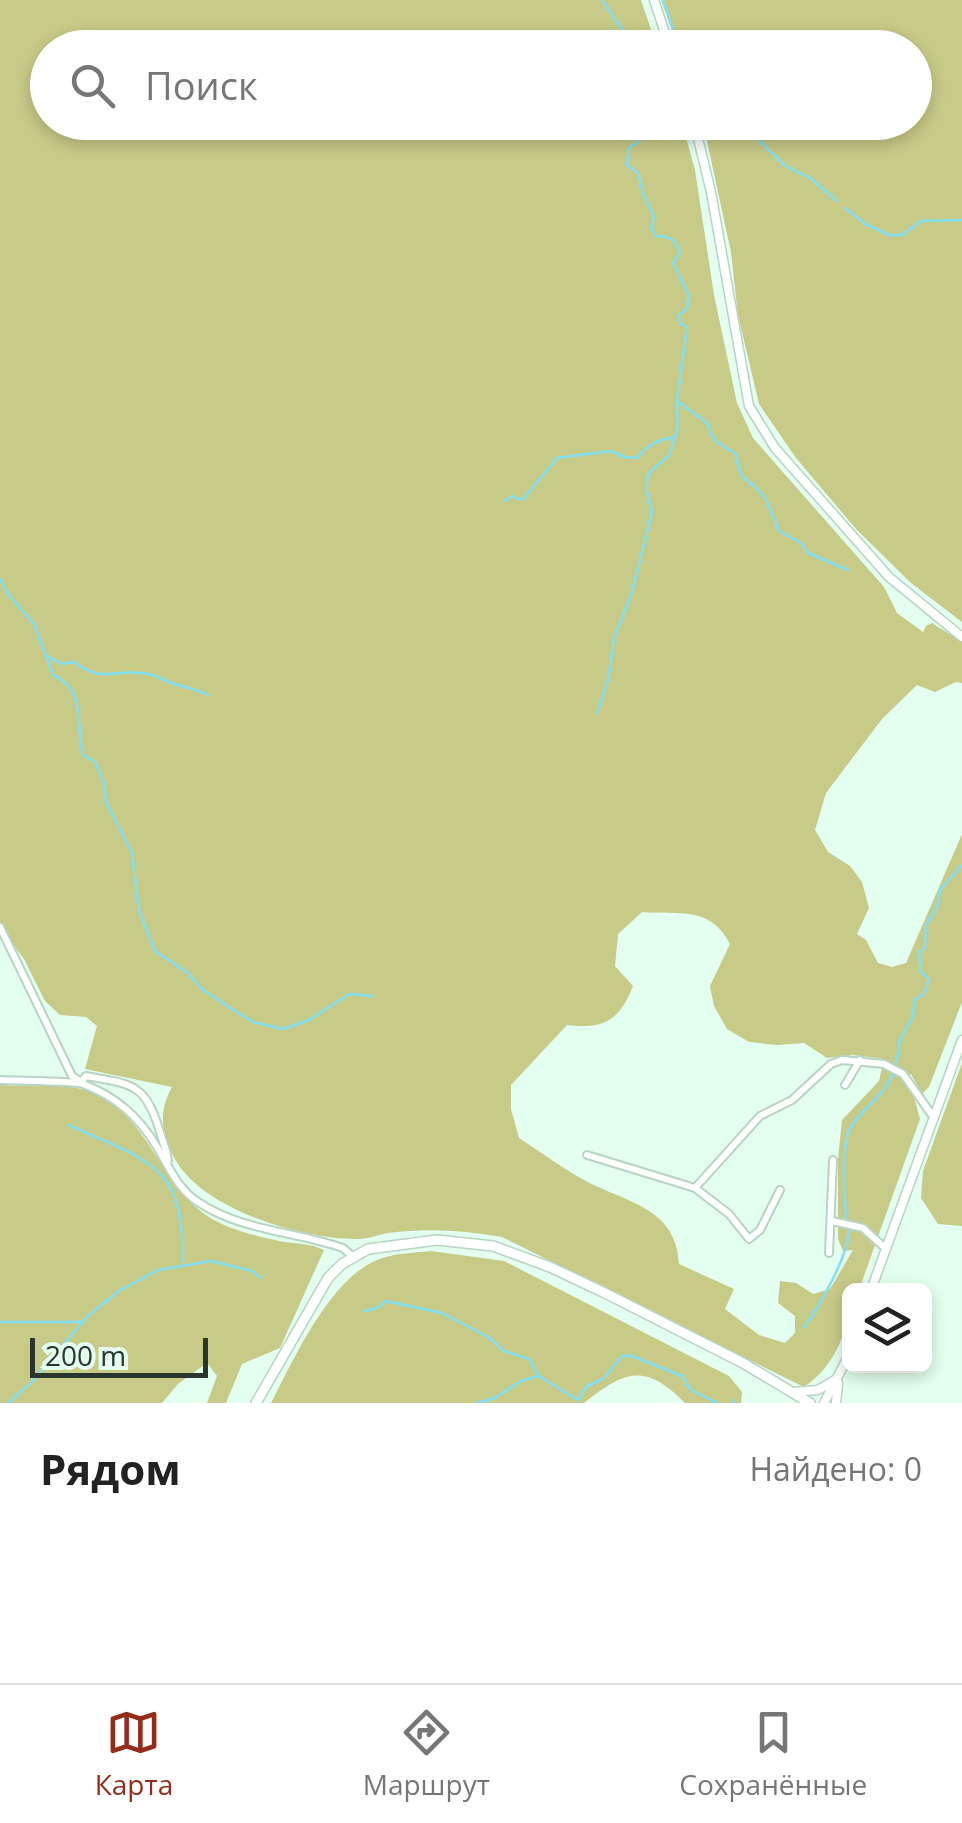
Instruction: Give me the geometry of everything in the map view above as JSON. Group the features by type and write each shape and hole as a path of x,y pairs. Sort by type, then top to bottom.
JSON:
{"main road":[{"path":"256,1403 328,1278 352,1256 368,1249 437,1240 474,1241 550,1267 743,1363 810,1403"}],"street":[{"path":"654,0 664,30"},
{"path":"698,140 749,406 775,448 889,578 962,637"},
{"path":"0,928 72,1076 137,1117 195,1200 269,1231 343,1248 352,1256"},
{"path":"874,1283 962,1040"},
{"path":"694,1188 760,1116 792,1100 831,1064 842,1060 861,1059 895,1070 914,1088 934,1118"},
{"path":"844,1084 861,1059"},
{"path":"0,1080 80,1082 86,1076 141,1091 151,1104 169,1168"},
{"path":"587,1155 694,1188 720,1206 749,1239 766,1220 780,1190"},
{"path":"829,1253 833,1160"},
{"path":"832,1221 863,1228 886,1249"},
{"path":"824,1403 842,1369"},
{"path":"793,1392 818,1390 838,1377"},
{"path":"836,1403 838,1377"}],"green space":[{"path":"0,0 641,0 651,30 30,30 30,140 687,140 737,403 753,438 884,587 897,613 923,632 932,623 962,642 962,683 935,692 917,685 882,719 826,793 815,830 828,852 850,866 862,882 869,908 857,934 866,940 878,963 892,967 906,963 962,834 962,1002 929,1087 922,1094 911,1074 901,1080 913,1093 920,1119 861,1283 842,1283 842,1337 833,1357 804,1387 502,1237 431,1230 362,1239 335,1238 283,1227 230,1207 188,1177 170,1150 163,1114 172,1087 85,1069 97,1026 86,1017 60,1015 45,1001 24,959 0,927","holes":["642,912 692,914 713,923 730,944 710,986 714,1006 727,1029 749,1042 804,1043 827,1058 853,1055 884,1059 879,1081 842,1120 838,1239 843,1251 853,1250 830,1289 813,1294 796,1283 780,1281 778,1303 795,1316 795,1333 785,1343 759,1335 725,1309 734,1289 679,1264 676,1245 659,1218 577,1176 519,1138 511,1109 511,1085 567,1025 600,1024 622,1008 633,986 615,966 618,934"]},
{"path":"661,0 962,0 962,622 911,583 856,529 796,458 759,404 738,315 731,252 707,140 932,140 932,30 672,30"},
{"path":"962,1063 962,1226 938,1224 921,1198 923,1171"},
{"path":"0,1085 75,1088 106,1099 123,1112 175,1184 206,1215 251,1234 324,1250 280,1348 242,1364 226,1403 207,1403 217,1376 207,1363 178,1384 162,1403 0,1403"},
{"path":"431,1251 504,1261 729,1376 742,1392 741,1403 685,1403 658,1381 635,1376 612,1383 584,1403 271,1403 315,1322 343,1285 377,1260"}],"waterway":[{"path":"602,0 623,30"},
{"path":"663,0 673,30"},
{"path":"597,713 608,680 614,638 632,592 652,512 646,488 648,474 670,454 678,426 677,400 687,327 678,315 687,309 689,296 673,263 680,252 671,239 656,236 651,228 654,216 638,173 627,165 629,148 640,140"},
{"path":"758,140 784,165 810,178 837,201"},
{"path":"845,208 865,224 889,235 902,235 921,221 962,220"},
{"path":"679,402 707,423 715,441 736,454 741,473 761,493 779,531 801,543 808,553 848,570"},
{"path":"504,501 513,496 520,500 525,497 557,458 611,451 637,458 654,443 675,437"},
{"path":"0,579 34,624 53,675 71,689 78,709 83,755 95,762 104,782 106,802 132,853 139,911 155,951 188,973 202,989 253,1022 283,1029 309,1020 349,994 373,996"},
{"path":"47,656 62,664 74,662 94,673 149,674 208,695"},
{"path":"896,1065 900,1039 913,1017 914,1000 924,994 929,979 921,972 919,952 925,948 926,925 937,907 940,890 962,865"},
{"path":"846,1220 844,1161 849,1130 884,1090 893,1073"},
{"path":"69,1125 140,1158 168,1184 177,1203 183,1262"},
{"path":"804,1327 840,1264 848,1229"},
{"path":"8,1403 32,1382 87,1317 117,1292 158,1270 211,1261 252,1271 261,1278"},
{"path":"365,1311 386,1301 442,1313 488,1337 504,1351 529,1359 539,1376 578,1400 587,1386 603,1379 622,1356 632,1356 682,1376 691,1390 717,1403"},
{"path":"0,1322 82,1322"},
{"path":"477,1403 538,1376"}]}
